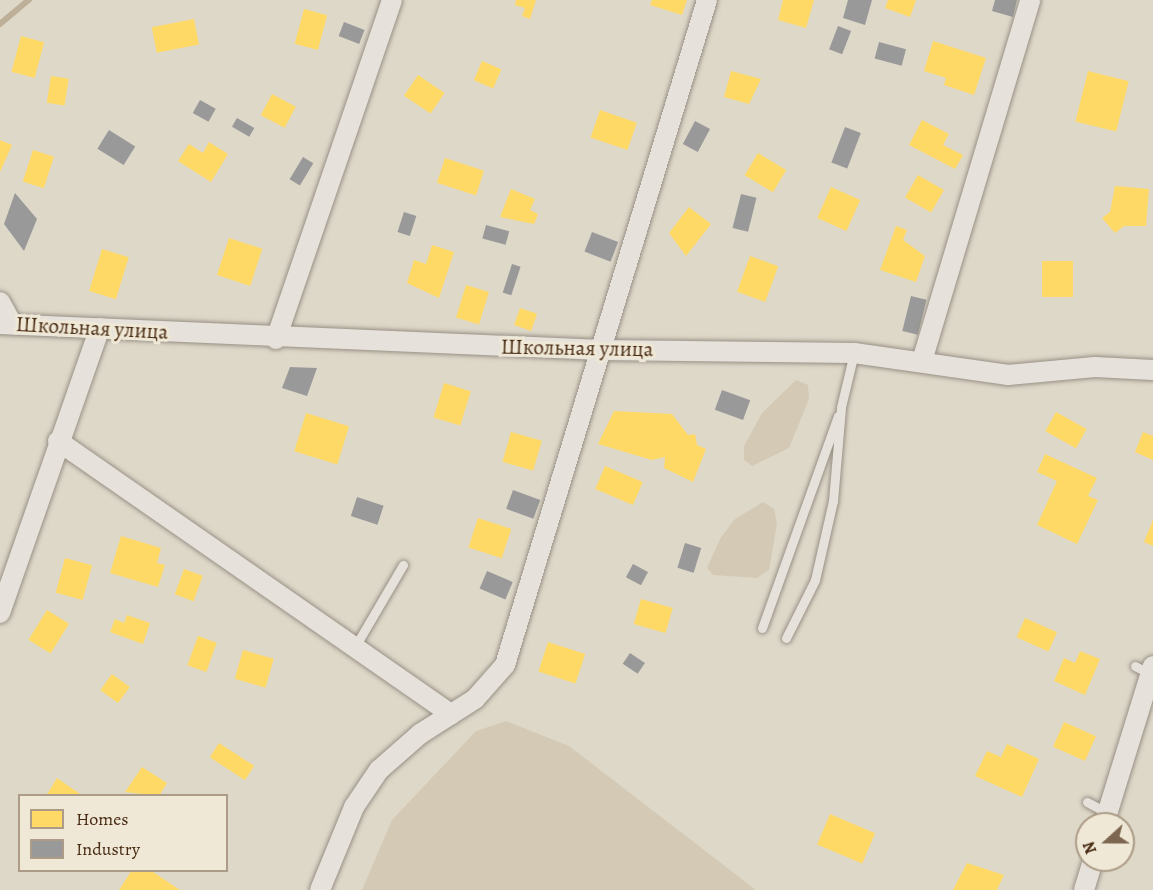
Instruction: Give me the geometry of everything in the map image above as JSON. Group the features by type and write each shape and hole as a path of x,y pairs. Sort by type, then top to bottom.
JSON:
{"street":[{"path":"276,339 392,0"},
{"path":"320,890 354,807 379,770 451,714 475,699 506,665 707,0"},
{"path":"922,361 1030,0"},
{"path":"0,303 6,324"},
{"name":"Школьная улица","path":"6,324 276,339 602,350 854,353 1019,376 1095,367 1153,370"},
{"path":"0,613 58,441 100,328"},
{"path":"58,441 356,645 451,714"},
{"path":"1108,812 1146,669"},
{"path":"1084,890 1089,872"}],"lane":[{"path":"786,638 815,580 833,501 841,407 854,353"},
{"path":"762,628 810,482 841,407"},
{"path":"356,645 403,565"},
{"path":"1087,802 1099,812"}],"shaded area":[{"path":"796,380 808,385 809,399 789,448 752,466 744,460 744,446 762,413"},
{"path":"763,502 774,509 777,524 769,570 757,578 713,575 707,568 721,537 735,519"},
{"path":"506,721 569,746 756,890 362,890 392,820 476,731"}],"building: Homes":[{"path":"516,0 536,0 530,19 522,16 525,8 515,5"},
{"path":"652,0 687,0 682,15 650,5"},
{"path":"783,0 814,0 806,28 778,20"},
{"path":"888,0 916,0 910,17 885,8"},
{"path":"304,9 327,15 318,50 295,44"},
{"path":"194,19 199,45 157,53 152,27"},
{"path":"21,36 44,42 35,78 11,72"},
{"path":"933,41 986,58 974,95 944,85 946,78 924,71"},
{"path":"482,61 501,69 493,89 474,80"},
{"path":"731,71 761,79 749,104 724,97"},
{"path":"1088,71 1129,81 1116,132 1075,121"},
{"path":"418,75 445,93 431,114 404,96"},
{"path":"51,76 69,79 65,105 47,103"},
{"path":"272,94 296,107 285,128 261,115"},
{"path":"600,110 637,123 627,150 591,137"},
{"path":"922,120 949,134 943,145 963,155 955,169 909,145"},
{"path":"0,140 12,145 0,172"},
{"path":"209,142 228,154 211,182 178,161 189,144 203,153"},
{"path":"33,150 54,157 44,188 23,181"},
{"path":"758,153 786,170 773,192 745,175"},
{"path":"445,158 484,171 476,195 437,183"},
{"path":"918,175 944,190 931,213 905,198"},
{"path":"1115,186 1149,189 1146,226 1124,226 1115,233 1102,218 1110,212"},
{"path":"831,187 860,200 846,231 817,218"},
{"path":"511,189 535,199 530,210 538,214 534,224 500,217"},
{"path":"689,207 711,224 686,256 669,233"},
{"path":"896,226 907,230 903,240 925,256 916,282 880,270"},
{"path":"229,238 262,249 250,286 217,275"},
{"path":"432,245 454,252 439,298 407,283 414,260 426,264"},
{"path":"102,249 129,257 116,299 89,291"},
{"path":"750,256 778,266 765,302 737,292"},
{"path":"1042,261 1073,261 1073,297 1042,297"},
{"path":"466,285 489,292 479,325 456,318"},
{"path":"520,308 537,314 531,331 514,325"},
{"path":"444,383 471,391 460,426 433,417"},
{"path":"614,411 672,414 688,435 695,434 697,445 706,449 693,482 664,468 665,457 652,460 598,444"},
{"path":"1056,412 1087,429 1076,448 1045,431"},
{"path":"306,413 349,426 337,464 294,451"},
{"path":"511,432 542,441 533,471 502,462"},
{"path":"1143,432 1153,436 1153,460 1135,452"},
{"path":"1045,454 1097,478 1088,496 1098,500 1077,544 1037,525 1057,481 1037,472"},
{"path":"605,466 643,482 633,505 595,489"},
{"path":"478,518 511,529 502,558 468,547"},
{"path":"1153,520 1153,546 1144,542"},
{"path":"121,536 161,548 157,563 165,565 158,587 110,573"},
{"path":"65,558 92,565 83,600 56,593"},
{"path":"184,569 203,576 194,601 175,594"},
{"path":"641,599 673,608 666,633 634,624"},
{"path":"47,610 69,624 51,653 28,640"},
{"path":"127,615 150,623 143,644 110,632 115,619 124,623"},
{"path":"1025,618 1057,632 1048,651 1016,637"},
{"path":"198,636 217,643 206,672 187,665"},
{"path":"548,642 585,654 576,684 538,671"},
{"path":"243,650 274,659 265,688 235,679"},
{"path":"1080,651 1100,659 1085,695 1054,681 1064,658 1075,663"},
{"path":"112,674 130,687 118,703 100,690"},
{"path":"1064,722 1096,736 1085,761 1053,747"},
{"path":"219,743 254,766 245,780 210,757"},
{"path":"1007,744 1039,759 1022,797 975,776 987,751 1001,757"},
{"path":"142,767 167,783 160,794 125,792"},
{"path":"57,778 80,794 47,794"},
{"path":"830,814 875,833 862,864 817,844"},
{"path":"967,863 1004,875 997,890 953,890"},
{"path":"131,872 153,872 180,890 119,890"}],"building: Industry":[{"path":"848,0 872,0 865,25 843,18"},
{"path":"995,0 1017,0 1013,17 992,11"},
{"path":"344,22 365,30 359,44 339,36"},
{"path":"838,26 851,31 842,54 829,49"},
{"path":"879,42 906,49 902,66 875,58"},
{"path":"200,100 216,109 208,122 193,113"},
{"path":"237,118 254,128 249,137 232,127"},
{"path":"695,121 710,129 698,152 683,144"},
{"path":"845,127 861,133 847,169 831,162"},
{"path":"109,130 135,146 124,165 97,149"},
{"path":"303,157 313,163 300,185 290,179"},
{"path":"15,193 37,219 24,251 4,224"},
{"path":"741,194 757,198 748,232 733,228"},
{"path":"404,212 416,216 410,236 398,232"},
{"path":"486,225 509,231 506,245 482,239"},
{"path":"592,232 618,242 611,262 584,252"},
{"path":"512,264 521,267 511,295 503,293"},
{"path":"911,296 927,300 918,335 902,331"},
{"path":"290,367 317,368 307,396 282,388"},
{"path":"722,390 750,400 743,420 715,410"},
{"path":"513,490 540,500 533,519 506,509"},
{"path":"357,497 384,506 377,525 351,516"},
{"path":"685,543 701,548 694,573 677,568"},
{"path":"633,564 648,572 641,585 626,577"},
{"path":"487,571 513,582 505,599 480,588"},
{"path":"630,653 645,663 638,674 623,664"}],"waterway":[{"path":"0,24 29,0"}]}
